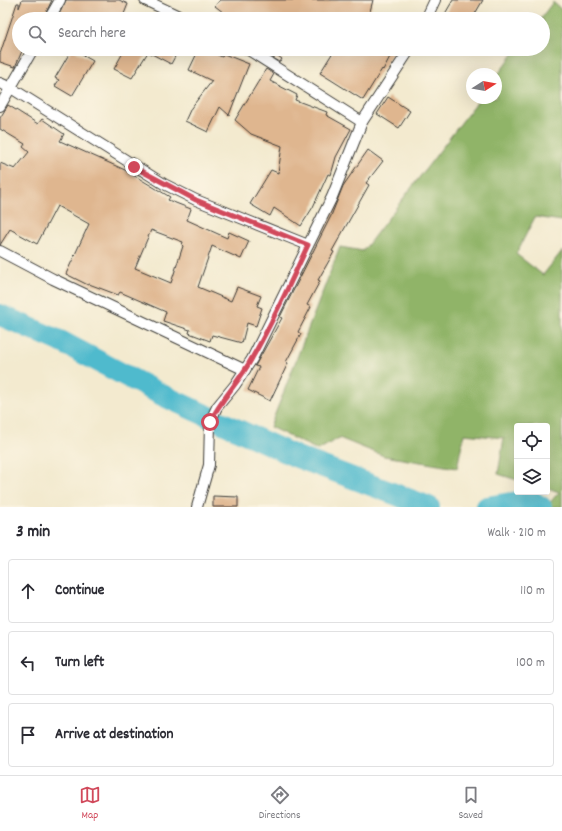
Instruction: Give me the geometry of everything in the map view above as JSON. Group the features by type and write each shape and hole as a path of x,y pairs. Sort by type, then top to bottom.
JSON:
{"street":[{"path":"54,12 60,0"},
{"path":"145,0 170,12"},
{"path":"429,12 435,0"},
{"path":"0,106 29,56"},
{"path":"258,56 362,122"},
{"path":"197,507 209,466 210,422 217,407 245,370 332,197 362,122 405,56"},
{"path":"0,83 11,88 134,167 164,184 196,200 308,245"},
{"path":"0,251 53,279 245,370"}],"green space":[{"path":"553,2 562,10 562,221 535,217 516,254 543,275 562,251 562,507 546,507 559,492 550,489 550,423 514,423 514,479 498,474 504,438 464,434 457,468 384,456 339,438 318,450 270,427 340,247 363,251 475,104 502,104 502,69 512,56 550,56 550,12 545,12"}],"building":[{"path":"22,0 52,0 46,12 14,12 17,3 19,3 19,8"},
{"path":"66,0 119,0 128,4 125,12 60,12"},
{"path":"220,0 373,0 370,12 223,12 215,6"},
{"path":"453,0 483,0 476,12 446,12"},
{"path":"12,18 12,56 20,56 15,67 0,62 0,54"},
{"path":"68,56 84,56 93,61 72,96 55,86 59,80 55,78"},
{"path":"121,56 146,56 132,78 114,69"},
{"path":"156,56 175,56 171,64"},
{"path":"196,56 229,56 249,64 229,115 220,107 208,132 185,121 191,108 212,81 189,70"},
{"path":"274,56 278,56 282,59 280,62 273,58"},
{"path":"331,56 390,56 363,100 320,73"},
{"path":"266,69 274,74 270,81 297,95 295,100 327,112 326,115 351,129 336,157 331,175 328,174 313,207 301,226 274,208 270,216 250,204 271,170 278,173 282,146 251,134 235,120"},
{"path":"388,97 410,111 399,128 377,114"},
{"path":"8,105 38,124 42,119 64,134 60,141 125,170 170,197 168,200 191,209 187,220 227,238 229,232 249,241 241,259 212,246 198,287 231,301 237,287 261,296 257,306 262,308 256,326 247,323 242,343 212,335 210,341 189,333 190,330 163,321 166,312 120,292 118,295 89,284 88,285 66,274 89,224 57,206 37,244 10,229 0,245 0,163 15,169 29,152 23,147 25,144 0,129 0,118","holes":["151,230 183,242 171,283 135,268"]},
{"path":"368,150 383,161 366,183 369,185 332,251 334,252 318,280 320,281 307,305 311,307 298,332 301,334 286,362 288,363 270,401 248,390 259,367 255,366 282,318 280,317 331,216 343,186"},
{"path":"213,496 238,497 238,507 213,507"}],"waterway":[{"path":"0,315 60,341 164,396 297,457 429,507"},
{"path":"487,507 530,500 541,507"}],"route":[{"path":"134,167 196,200 308,245 252,358 235,385 217,407 210,422"}]}
